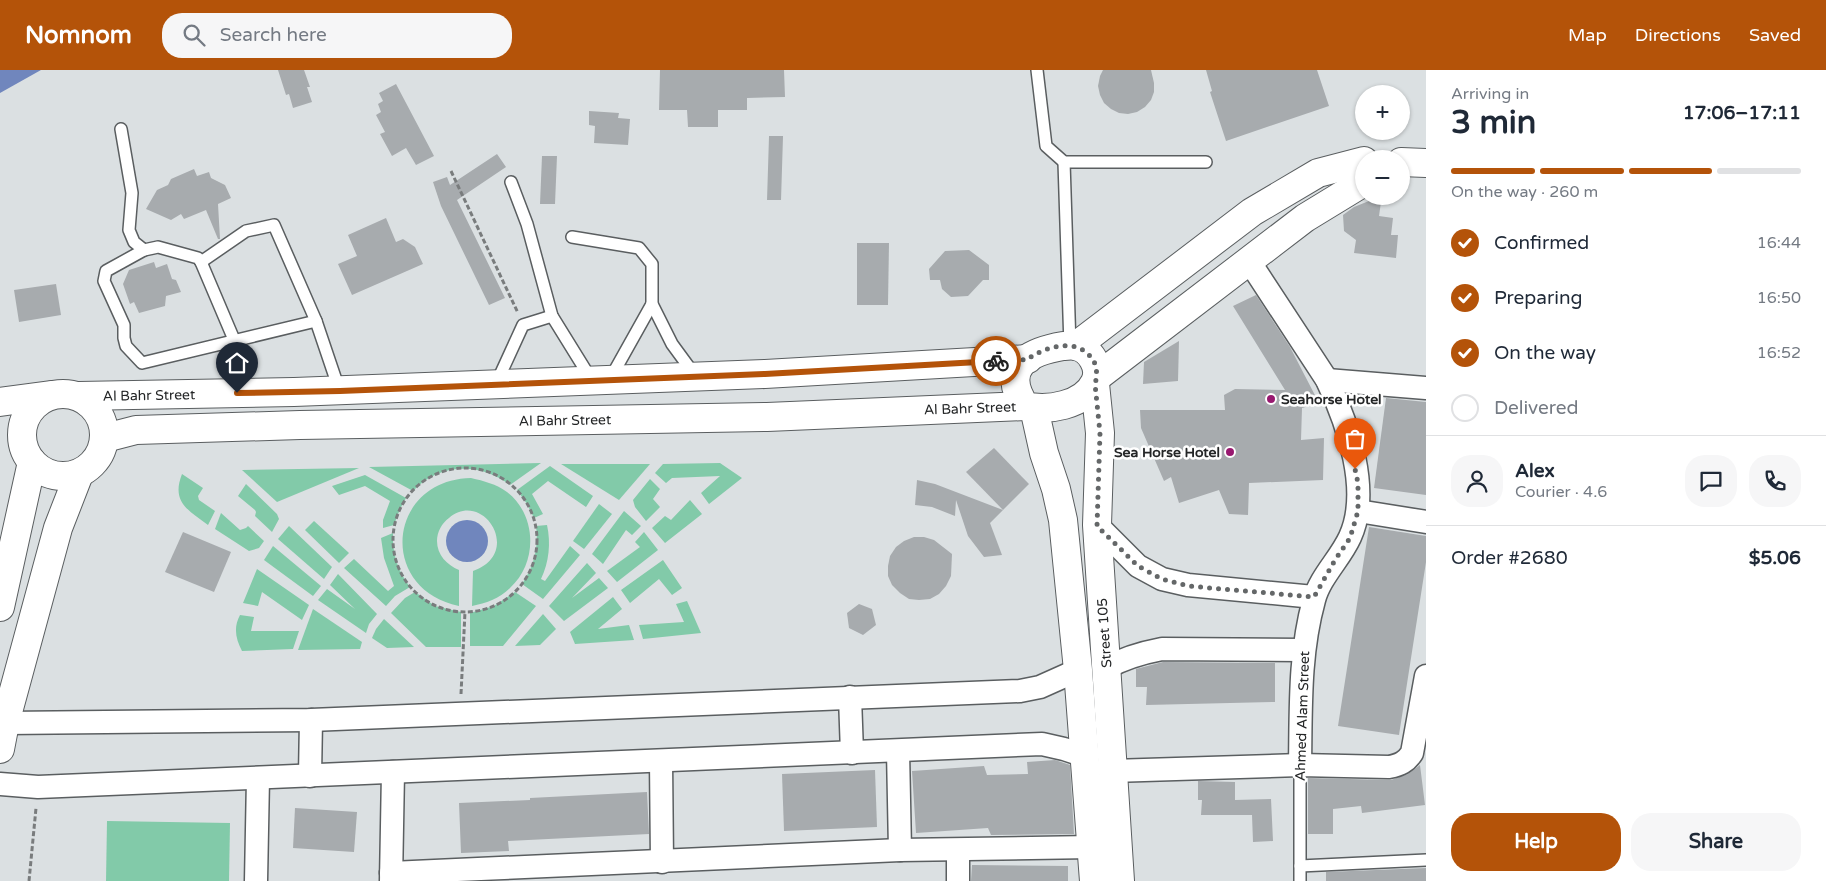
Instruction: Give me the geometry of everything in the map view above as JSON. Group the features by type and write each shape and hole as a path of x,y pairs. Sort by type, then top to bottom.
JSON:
{"main road":[{"path":"1410,162 1426,163"},
{"path":"1073,346 1252,212 1318,173 1355,163"},
{"path":"1096,380 1096,367 1092,357 1085,350 1073,346 1051,348 1028,359 1015,375 1018,395 1029,407 1047,408 1061,406 1079,398 1096,380 1305,218 1355,187"},
{"name":"Al Bahr Street","path":"0,402 67,395 340,391 765,374 1028,359"},
{"path":"765,374 767,417"},
{"name":"Street 105","path":"1096,380 1100,433 1097,526 1120,881"},
{"path":"294,392 300,425"},
{"path":"0,439 29,458 45,472 62,476 79,474 92,465 101,452 105,438 102,420 93,406 67,395 37,403 25,418 22,437 29,458 0,607"},
{"name":"Street 105","path":"1029,407 1056,489 1063,520 1078,670 1094,881"},
{"name":"Al Bahr Street","path":"105,438 136,430 300,425 767,417 1029,407"},
{"path":"0,749 5,723 58,528 79,474"}],"street":[{"name":"Ahmed Alam Street","path":"1249,261 1327,380 1337,402 1353,455 1358,483 1358,511 1350,538 1314,597 1301,674 1300,765"},
{"path":"1327,380 1426,388"},
{"path":"1358,511 1426,522"},
{"path":"1097,526 1138,566 1162,579 1188,586 1314,597"},
{"path":"1106,668 1141,653 1162,649 1304,650"},
{"path":"5,723 311,720 1020,691 1047,684 1078,670"},
{"path":"1112,771 1300,765 1389,767 1400,765 1407,760 1412,752 1426,676"},
{"path":"850,697 852,753"},
{"path":"310,776 311,720"},
{"path":"0,784 38,787 1042,744 1085,756"},
{"path":"898,751 900,850"},
{"path":"661,761 662,862"},
{"path":"393,772 391,877 526,874 662,862 900,850 1092,847"},
{"path":"256,881 258,778"},
{"path":"958,850 958,881"}],"lane":[{"path":"1037,70 1046,146 1064,162 1206,162"},
{"path":"121,128 132,194 129,230 134,242 144,250"},
{"path":"1064,162 1073,346"},
{"path":"511,182 528,224 552,316 601,380 652,304"},
{"path":"201,262 246,231 274,224 316,321 340,391"},
{"path":"572,237 639,248 652,264 652,304 672,344 696,376"},
{"path":"235,342 198,258 158,247 144,250 106,271 104,281 124,325 126,346 142,363 235,342 316,321"},
{"path":"496,384 523,325 552,316"},
{"name":"Ahmed Alam Street","path":"1300,765 1300,881"},
{"path":"1300,866 1426,860"}],"path":[{"path":"450,171 523,325"},
{"path":"462,469 488,472 504,480 514,488 531,512 537,536 534,562 518,588 505,600 494,606 470,613 465,612 447,610 435,606 415,592 404,579 399,569 393,544 397,516 410,494 422,482 437,474 462,469"},
{"path":"460,714 465,612"},
{"path":"29,881 38,787"}],"green space":[{"path":"541,463 510,485 486,472 460,469 435,475 413,491 369,467"},
{"path":"720,463 742,478 709,504 701,493 720,476 672,478 666,483 655,473 663,464"},
{"path":"561,464 650,464 619,500"},
{"path":"550,466 593,496 586,507 548,481 532,494 543,514 534,518 517,490"},
{"path":"359,468 277,502 242,470"},
{"path":"182,474 203,488 198,496 199,500 215,511 208,525 183,504 179,492"},
{"path":"365,475 406,498 394,525 383,528 383,520 390,501 365,486 339,495 332,486"},
{"path":"471,478 499,487 517,502 529,526 529,553 526,566 510,588 492,600 472,606 473,571 488,562 496,551 497,539 493,527 485,517 474,512 462,511 449,518 440,528 437,546 444,559 459,570 459,606 433,596 414,579 405,559 403,536 409,515 422,496 443,483"},
{"path":"650,479 660,489 653,499 660,507 646,521 635,507 633,500"},
{"path":"246,484 277,514 279,519 272,532 255,516 255,510 238,496"},
{"path":"690,500 702,514 665,543 652,528 665,516 671,520"},
{"path":"599,504 612,514 584,549 573,541"},
{"path":"624,511 641,526 632,535 626,530 603,564 592,554"},
{"path":"221,513 240,530 248,526 264,541 259,548 249,551 215,529"},
{"path":"314,521 349,553 339,563 305,530"},
{"path":"547,525 548,552 546,566 541,579 545,581 570,546 580,555 543,599 522,584 535,557 537,542 536,526"},
{"path":"289,526 332,567 324,579 278,539"},
{"path":"644,532 658,550 617,582 607,571 640,547 635,542"},
{"path":"393,533 397,562 402,575 410,587 395,596 386,606 344,568 354,559 388,591 394,586 384,558 381,538"},
{"path":"273,546 321,586 313,596 264,560"},
{"path":"663,560 682,588 672,595 659,579 630,603 621,590"},
{"path":"587,563 596,573 572,598 599,578 608,588 564,621 549,606"},
{"path":"257,569 309,605 302,620 262,592 258,606 243,603"},
{"path":"338,574 377,614 369,624 366,633 318,600 327,589 355,609 330,585"},
{"path":"415,592 435,606 461,612 461,647 426,647 391,613 405,598"},
{"path":"515,592 536,606 503,646 470,646 470,613 494,606"},
{"path":"613,597 622,609 598,629 629,625 634,640 575,644 570,632"},
{"path":"687,601 701,633 643,639 639,625 684,622 676,604"},
{"path":"313,609 362,642 360,649 298,650"},
{"path":"543,614 556,629 540,645 515,646"},
{"path":"240,615 254,617 251,631 299,631 293,649 242,651 236,633"},
{"path":"384,619 414,647 387,648 372,638"},
{"path":"107,821 230,823 229,881 106,881"}],"water":[{"path":"0,70 41,70 0,93"},
{"path":"467,520 482,526 488,541 482,556 467,562 452,556 446,541 452,526"}],"building":[{"path":"278,70 304,70 310,87 307,87 312,102 293,108 289,94 286,95"},
{"path":"660,70 784,70 785,97 747,98 747,110 718,110 718,127 688,127 687,110 659,110"},
{"path":"1103,70 1151,70 1154,92 1151,100 1137,112 1119,113 1111,109 1104,103 1098,86"},
{"path":"1206,70 1317,70 1329,106 1226,141 1210,92 1212,91"},
{"path":"396,84 434,156 416,165 406,148 392,156 380,134 385,132 376,115 381,112 378,104 383,101 379,93"},
{"path":"589,111 619,113 618,118 630,119 628,145 594,143 595,126 589,125"},
{"path":"769,136 783,136 781,200 767,200"},
{"path":"497,154 506,167 457,200 505,298 489,305 441,206 433,182 447,177 450,185"},
{"path":"542,156 557,156 555,204 540,204"},
{"path":"194,169 197,176 209,172 211,178 225,185 231,198 218,204 220,239 218,239 206,210 184,219 181,214 171,220 146,209 157,190 168,185 171,179"},
{"path":"1359,205 1381,205 1379,216 1393,218 1391,235 1398,235 1396,258 1354,253 1356,240 1344,231 1343,215"},
{"path":"386,218 396,242 403,239 415,247 423,264 352,295 338,264 357,256 348,235"},
{"path":"857,243 889,243 888,305 857,305"},
{"path":"969,250 989,265 989,280 983,280 968,296 951,297 942,289 940,280 930,280 929,269 945,251"},
{"path":"154,262 156,268 167,264 172,279 176,280 181,292 166,296 165,306 139,313 134,302 130,304 123,284 129,270"},
{"path":"56,284 61,315 19,322 14,290"},
{"name":"Seahorse Hotel","path":"1256,295 1290,347 1319,403 1302,408 1301,440 1324,438 1323,480 1249,483 1248,515 1229,514 1219,490 1179,503 1171,477 1164,481 1141,428 1140,410 1225,410 1224,395 1235,389 1285,390 1233,306"},
{"path":"1179,341 1178,381 1143,384 1144,362"},
{"path":"1386,398 1426,402 1426,495 1374,488"},
{"path":"994,448 1029,484 1003,510 966,472"},
{"path":"917,480 935,484 1003,510 990,523 1002,555 984,557 968,536 956,500 955,516 932,507 915,505"},
{"path":"1369,527 1426,536 1426,562 1399,735 1338,726"},
{"path":"183,532 231,552 214,592 165,572"},
{"path":"914,537 934,540 952,554 951,576 939,594 930,599 909,599 892,585 888,576 890,556 896,547"},
{"path":"859,604 872,609 876,625 863,635 849,628 847,613"},
{"path":"1163,662 1275,663 1275,702 1146,705 1147,687 1136,687 1136,669"},
{"path":"1055,760 1070,765 1074,834 991,835 988,828 916,833 912,771 984,766 987,775 1028,774 1027,762"},
{"path":"1420,765 1425,805 1362,813 1361,806 1333,809 1333,834 1308,834 1308,778 1391,780 1408,774"},
{"path":"875,770 877,827 784,831 782,774"},
{"path":"1198,781 1235,782 1235,800 1271,799 1273,841 1253,842 1252,815 1201,815 1202,800 1198,800"},
{"path":"647,792 649,834 508,841 509,851 461,853 459,803"},
{"path":"295,808 357,812 354,852 293,848"},
{"path":"972,865 1068,866 1068,881 971,881"},
{"path":"1426,868 1426,881 1326,881 1326,872"}],"way so far":[{"path":"996,361 1028,359 1039,352 1063,346 1076,346 1085,350 1092,357 1096,367 1097,377 1095,384 1100,433 1097,526 1138,566 1162,579 1188,586 1314,597 1350,538 1358,511 1358,483 1355,469"}],"place":[{"name":"Seahorse Hotel","path":"1271,399"},
{"name":"Sea Horse Hotel","path":"1230,452"}],"route":[{"path":"237,393 340,391 765,374 996,361"}]}
